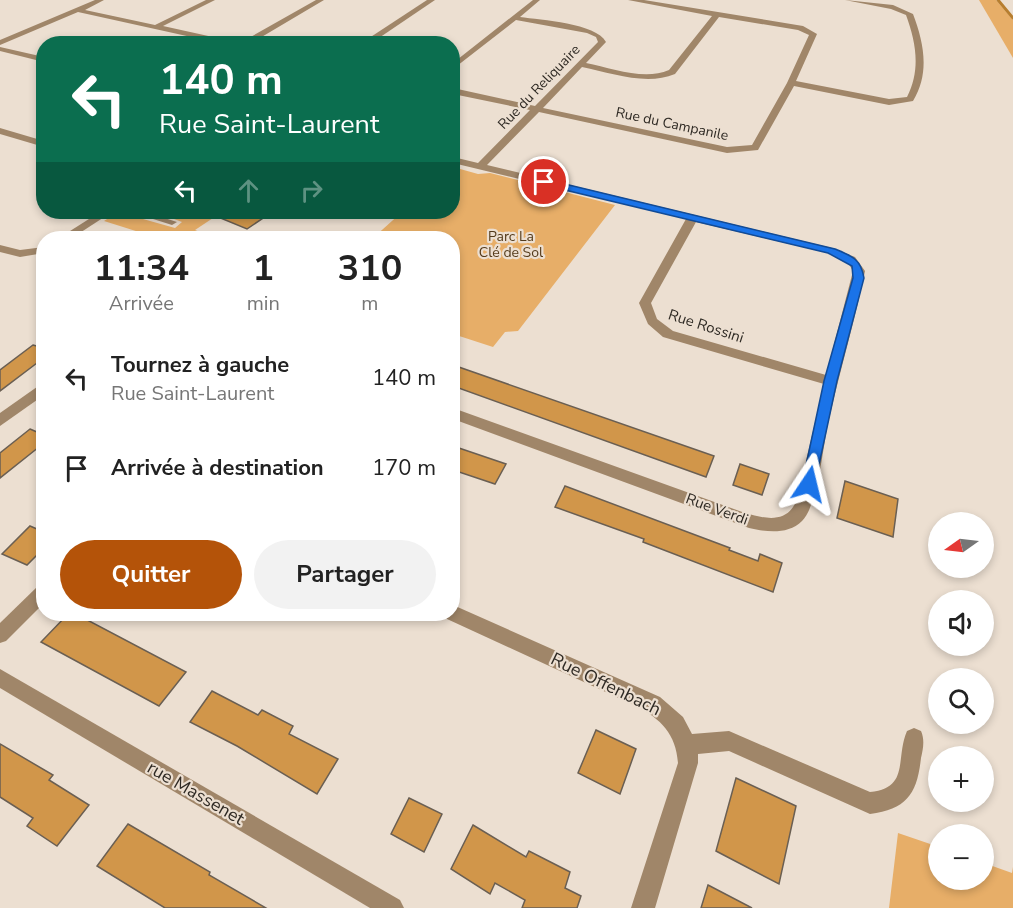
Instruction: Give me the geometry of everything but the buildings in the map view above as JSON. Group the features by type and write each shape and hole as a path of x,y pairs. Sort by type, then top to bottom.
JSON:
{"street":[{"path":"0,43 101,0"},
{"path":"156,27 212,0"},
{"path":"257,36 321,0"},
{"path":"376,36 432,0"},
{"path":"460,61 537,0"},
{"name":"Rue du Campanile","path":"460,93 737,151 755,148 813,34 800,28 631,0"},
{"path":"790,83 889,102 909,99 919,72 921,57 909,14 893,7 848,0"},
{"path":"77,10 198,36"},
{"path":"580,64 650,77 664,76 672,72 717,15"},
{"name":"Rue du Reliquaire","path":"481,166 602,42 599,36 589,32 515,18"},
{"path":"0,49 36,58"},
{"path":"0,131 36,142"},
{"path":"460,161 693,218"},
{"name":"Rue Verdi","path":"460,416 743,519 775,524 787,523 800,511 809,484 830,381 860,271 851,259 832,251 693,218"},
{"name":"Rue Rossini","path":"693,218 645,303 646,310 657,328 668,334 830,381"},
{"path":"76,231 96,219"},
{"path":"161,219 172,222"},
{"path":"0,248 20,254 36,252"},
{"path":"0,421 36,393"},
{"path":"0,634 36,599"},
{"name":"Rue Offenbach","path":"460,617 658,706 676,723 687,745"},
{"name":"rue Massenet","path":"0,678 392,908"},
{"path":"643,908 688,763 687,745 729,741 870,803 884,803 896,799 905,788 915,738"}],"green space":[{"path":"979,0 996,0 1013,20 1013,58"},
{"name":"Parc La Clé de Sol","path":"460,169 478,174 490,173 615,205 518,331 505,332 493,347 460,336 460,231 381,231 394,219 460,219"},
{"path":"107,219 143,219 175,228 182,222 174,219 212,219 195,230 197,231 136,231 104,221"},
{"path":"898,833 928,843 928,890 994,890 994,867 1012,873 1013,867 1013,908 889,908"}],"waterway":[{"path":"998,0 1013,18"}],"route":[{"path":"544,182 832,251 851,259 857,265 860,271 830,381 809,484"}]}
